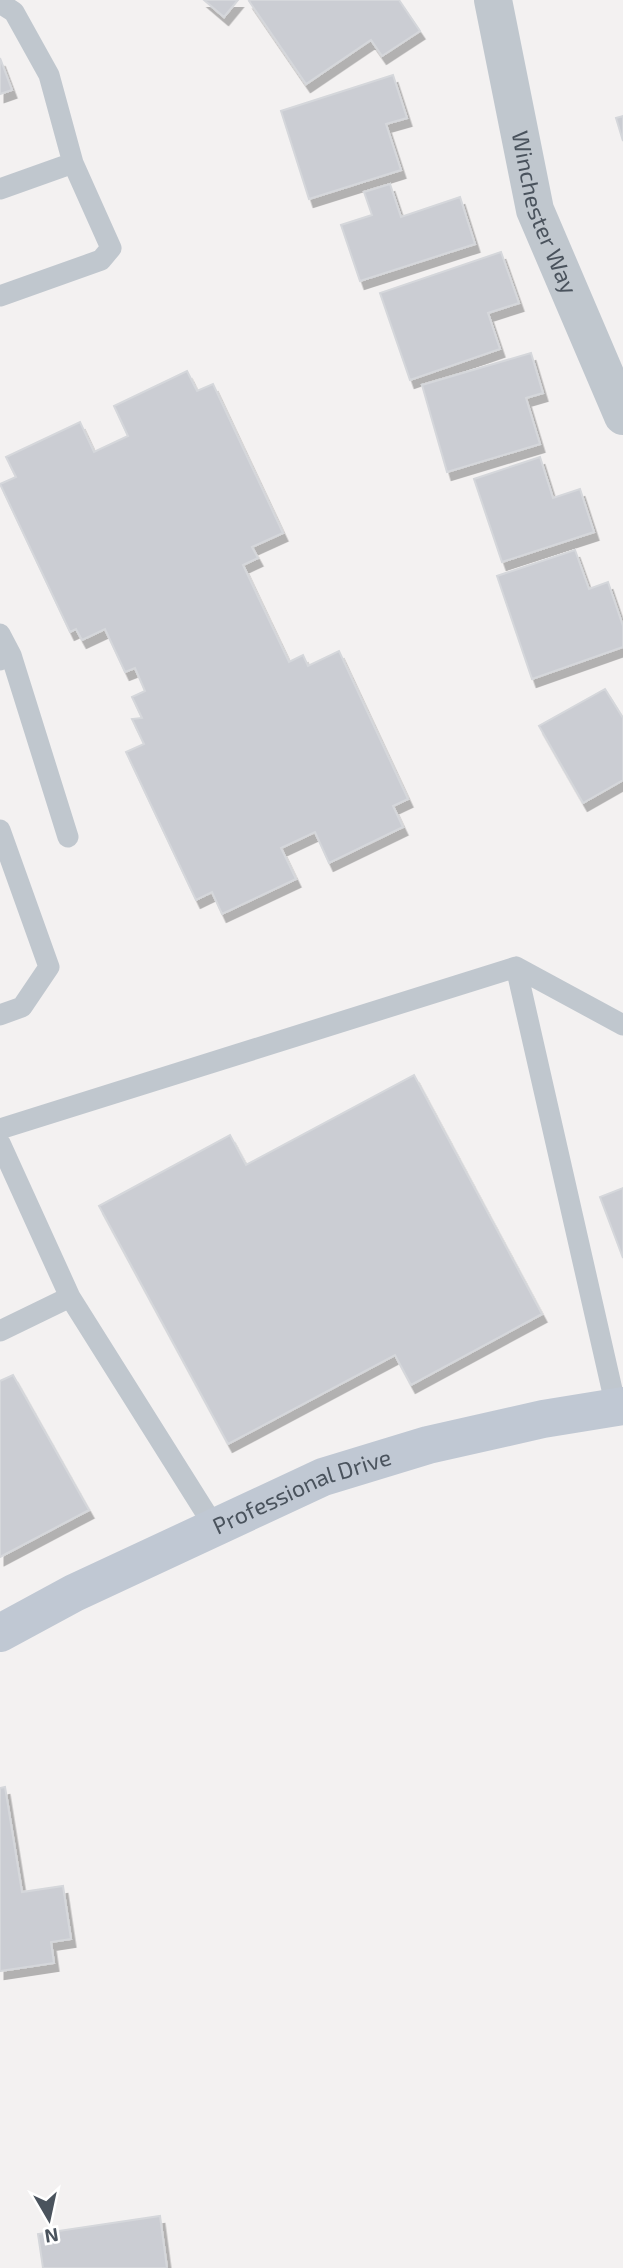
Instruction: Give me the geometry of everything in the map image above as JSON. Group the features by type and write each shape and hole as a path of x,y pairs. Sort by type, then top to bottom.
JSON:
{"street":[{"name":"Winchester Way","path":"493,0 535,210 623,416"},
{"name":"Professional Drive","path":"0,1633 74,1593 323,1477 428,1445 543,1419 620,1406"}],"lane":[{"path":"0,3 13,12 49,75 73,163 111,248 101,260 0,296"},
{"path":"0,189 73,163"},
{"path":"0,634 5,658 68,837"},
{"path":"0,830 49,967 22,1007 0,1015"},
{"path":"516,967 620,1406"},
{"path":"0,1129 516,967 623,1025"},
{"path":"0,1143 70,1297 214,1526"},
{"path":"0,1331 70,1297"}],"building":[{"path":"204,0 238,0 224,17"},
{"path":"399,0 420,31 382,56 371,40 306,84 249,1"},
{"path":"0,58 12,90 0,94"},
{"path":"393,75 407,118 386,124 401,170 309,199 281,111"},
{"path":"623,116 623,141 616,118"},
{"path":"390,184 401,217 460,197 475,244 360,281 341,225 372,215 364,192"},
{"path":"501,252 519,303 488,313 500,349 410,380 380,293"},
{"path":"531,353 543,393 526,398 540,444 447,472 422,385"},
{"path":"187,371 197,391 213,384 283,533 252,547 258,558 243,565 289,662 303,655 308,666 339,651 408,799 393,806 403,827 329,863 315,832 281,848 296,879 222,914 212,892 196,900 126,752 144,744 132,719 142,718 132,697 145,691 135,668 125,672 105,629 82,640 76,629 70,632 0,484 16,477 6,457 80,422 94,452 128,436 114,406"},
{"path":"540,457 553,498 580,489 594,532 502,562 474,479"},
{"path":"575,550 589,589 608,582 623,626 623,647 532,679 497,576"},
{"path":"605,689 623,718 623,780 583,803 539,726"},
{"path":"414,1075 542,1314 411,1385 395,1355 228,1444 99,1206 230,1135 246,1165"},
{"path":"623,1188 623,1258 600,1197"},
{"path":"13,1375 89,1510 0,1557 0,1381"},
{"path":"5,1787 22,1892 63,1886 71,1939 51,1942 54,1963 0,1971 0,1788"},
{"path":"160,2216 167,2268 43,2268 38,2234"}]}
